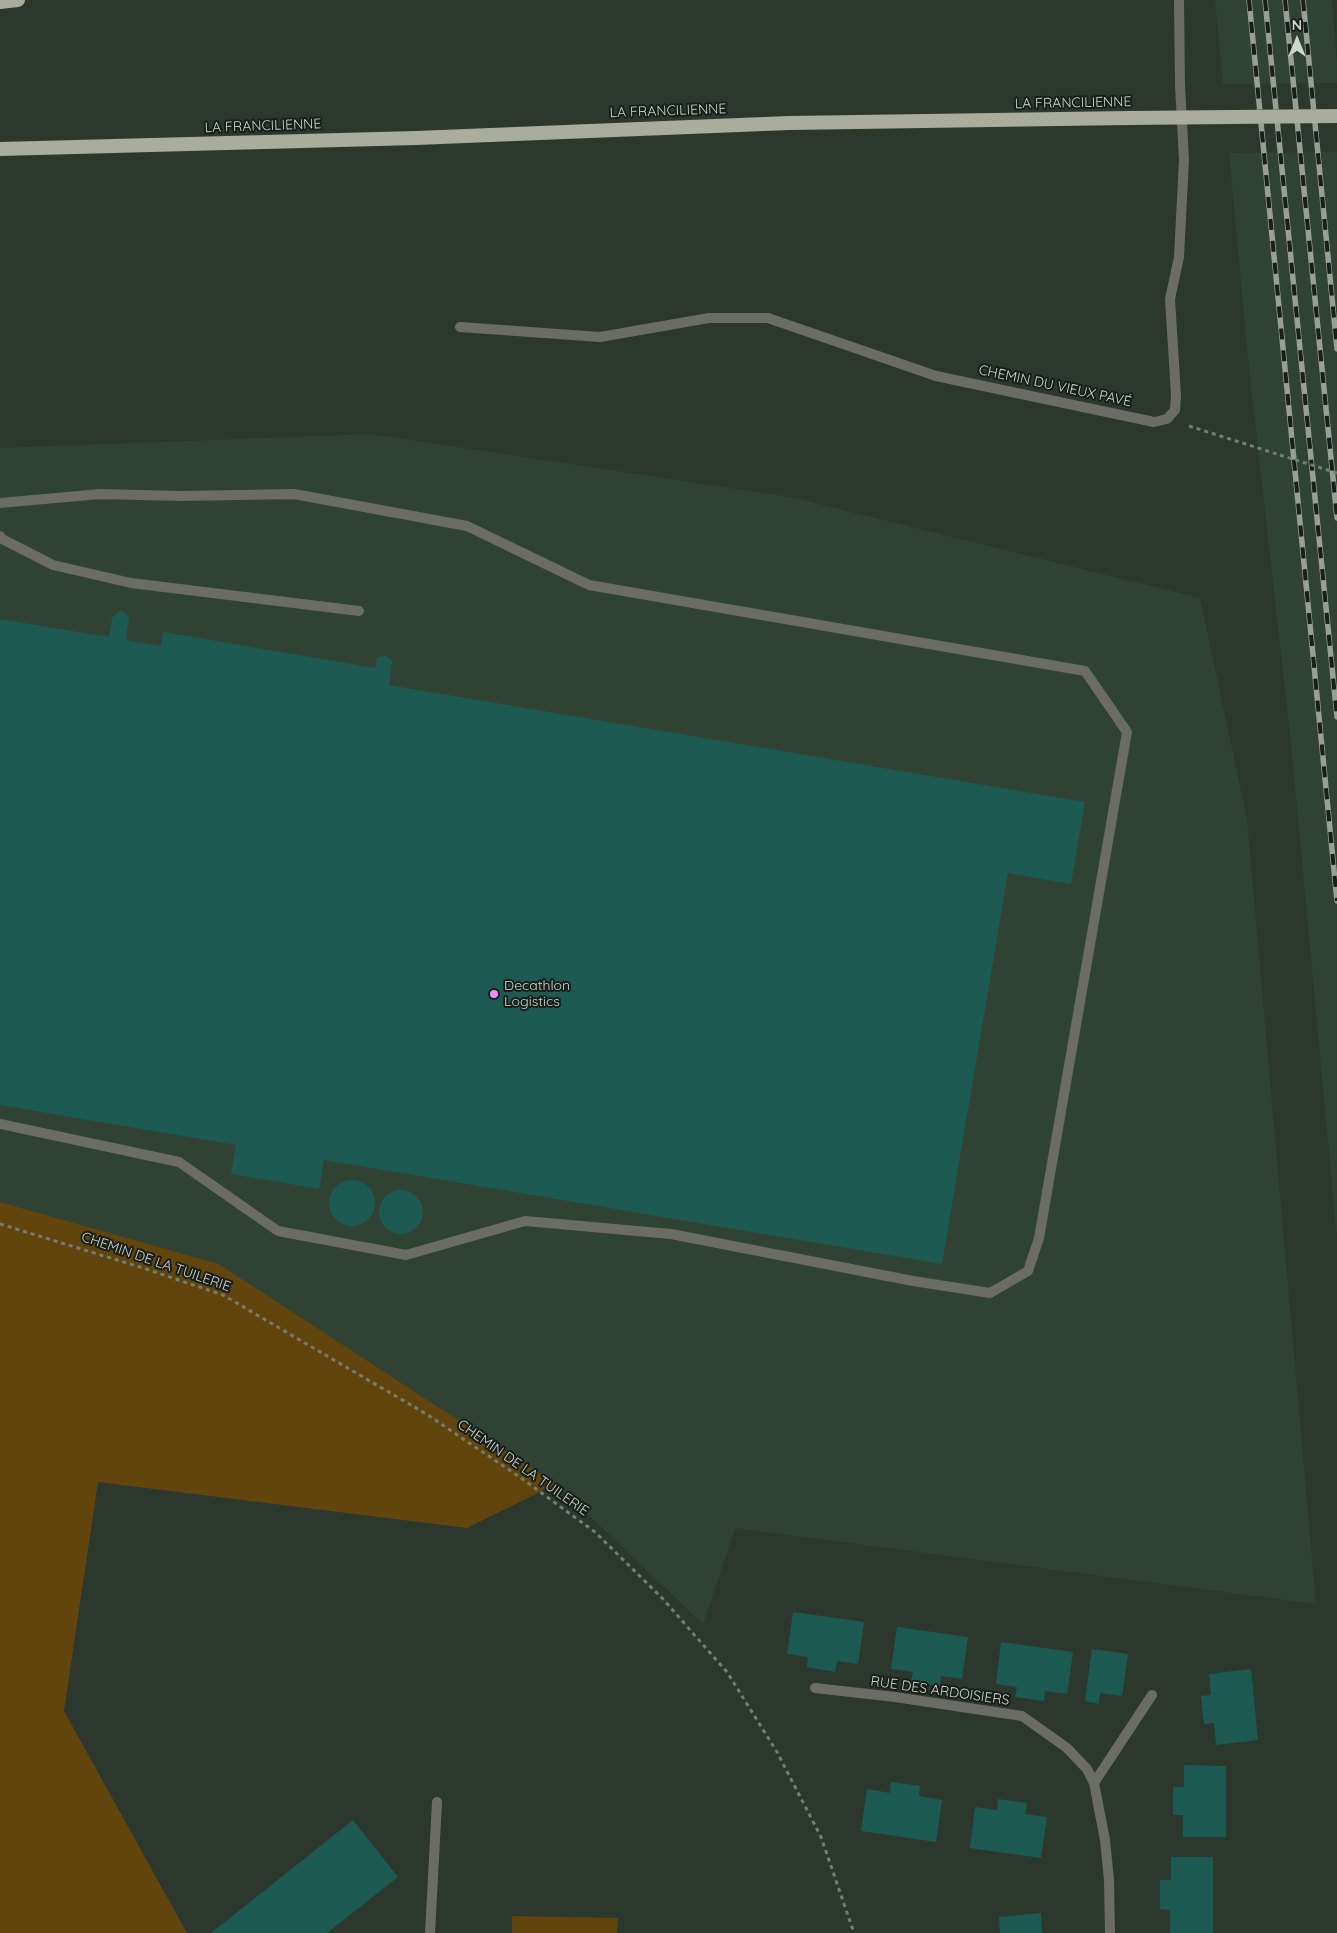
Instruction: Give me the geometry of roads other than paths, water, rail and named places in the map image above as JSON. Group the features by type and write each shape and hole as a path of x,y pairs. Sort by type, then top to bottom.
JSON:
{"highway":[{"path":"0,2 18,0"},
{"name":"LA FRANCILIENNE","path":"0,149 406,138 789,123 1337,116"}],"street":[{"name":"CHEMIN DU VIEUX PAVÉ","path":"460,327 600,337 709,318 768,318 936,376 1154,422 1167,419 1175,410 1176,395 1170,299 1178,257 1184,160 1180,85 1179,0"},
{"path":"0,503 100,494 181,496 294,494 467,526 589,585 1085,671 1127,732 1040,1238 1028,1271 990,1293 913,1281 671,1234 525,1221 406,1255 278,1231 179,1162 0,1124"},
{"path":"0,536 2,540 52,564 132,583 359,611"},
{"name":"RUE DES ARDOISIERS","path":"815,1688 895,1697 1022,1716 1067,1748 1087,1769 1094,1783 1105,1840 1110,1933"},
{"path":"1094,1783 1152,1695"},
{"path":"430,1933 437,1802"}],"railway":[{"path":"1249,0 1337,901"},
{"path":"1265,0 1337,717"},
{"path":"1285,0 1337,518"},
{"path":"1303,0 1337,349"}],"place":[{"name":"Decathlon Logistics","path":"494,994"}]}
